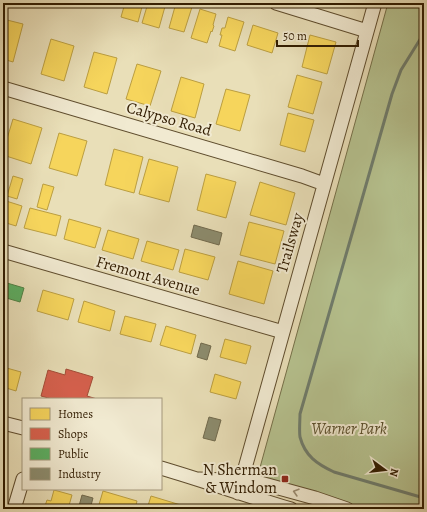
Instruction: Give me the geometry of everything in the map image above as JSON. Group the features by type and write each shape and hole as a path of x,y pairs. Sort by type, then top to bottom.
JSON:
{"street":[{"path":"276,3 367,31"},
{"name":"Trailsway","path":"240,487 375,3"},
{"name":"Calypso Road","path":"3,88 302,176 324,184"},
{"name":"Fremont Avenue","path":"3,251 283,332"},
{"path":"3,423 22,428"},
{"path":"162,468 199,479 240,487 291,509"},
{"path":"240,487 254,481 329,506 347,509"},
{"path":"14,509 22,482"}],"green space":[{"name":"Warner Park","path":"388,3 424,3 424,509 353,509 256,482"}],"building: Homes":[{"path":"125,3 143,3 138,22 121,17"},
{"path":"148,3 166,3 159,28 142,23"},
{"path":"176,3 192,7 184,32 169,28"},
{"path":"200,9 216,14 214,26 207,43 191,38"},
{"path":"228,17 244,22 235,51 219,46 222,28 225,28"},
{"path":"3,19 23,24 13,62 3,59"},
{"path":"253,25 278,33 272,53 247,45"},
{"path":"310,35 336,42 327,74 302,67"},
{"path":"51,39 74,46 64,81 41,74"},
{"path":"94,52 117,58 107,94 84,87"},
{"path":"137,64 161,71 150,106 126,99"},
{"path":"297,75 322,82 313,114 288,107"},
{"path":"181,77 204,84 195,118 171,111"},
{"path":"226,89 250,95 240,131 216,124"},
{"path":"288,113 314,120 305,152 280,145"},
{"path":"13,119 42,128 31,164 3,155"},
{"path":"59,133 87,141 77,176 49,168"},
{"path":"114,149 143,157 134,193 105,185"},
{"path":"149,159 178,167 169,202 139,194"},
{"path":"206,174 236,182 226,218 197,210"},
{"path":"13,176 23,179 17,199 7,196"},
{"path":"260,182 295,193 286,225 250,215"},
{"path":"43,184 54,187 47,210 37,207"},
{"path":"3,200 22,206 16,226 3,222"},
{"path":"30,208 61,216 56,236 24,228"},
{"path":"69,219 101,228 95,248 64,239"},
{"path":"249,222 284,231 275,264 240,255"},
{"path":"108,230 139,239 133,259 102,250"},
{"path":"147,241 179,250 173,270 141,261"},
{"path":"185,249 215,257 208,280 179,272"},
{"path":"238,261 273,271 264,304 229,294"},
{"path":"43,290 74,299 68,320 37,311"},
{"path":"84,301 115,311 110,331 78,322"},
{"path":"125,316 156,324 151,342 120,334"},
{"path":"166,326 196,335 191,354 160,345"},
{"path":"225,339 251,346 246,364 220,357"},
{"path":"3,367 21,372 16,391 3,387"},
{"path":"215,374 241,382 236,399 210,392"},
{"path":"54,490 72,495 68,509 44,509 47,500 51,501"},
{"path":"103,491 137,501 135,509 98,508"},
{"path":"151,496 184,506 183,509 147,509"}],"building: Shops":[{"path":"66,369 93,377 87,396 94,398 48,398 41,396 48,370 65,375"}],"building: Public":[{"path":"7,283 24,288 20,302 3,297"}],"building: Industry":[{"path":"194,225 222,233 219,245 191,237"},
{"path":"201,343 211,346 207,360 197,357"},
{"path":"209,417 221,420 215,441 203,438"},
{"path":"82,495 93,498 90,509 79,506"}],"waterway":[{"path":"424,33 401,70 392,94 300,414 300,437 302,444 312,459 322,466 334,472 424,498"}],"place":[{"name":"N Sherman & Windom","path":"285,479"}]}
